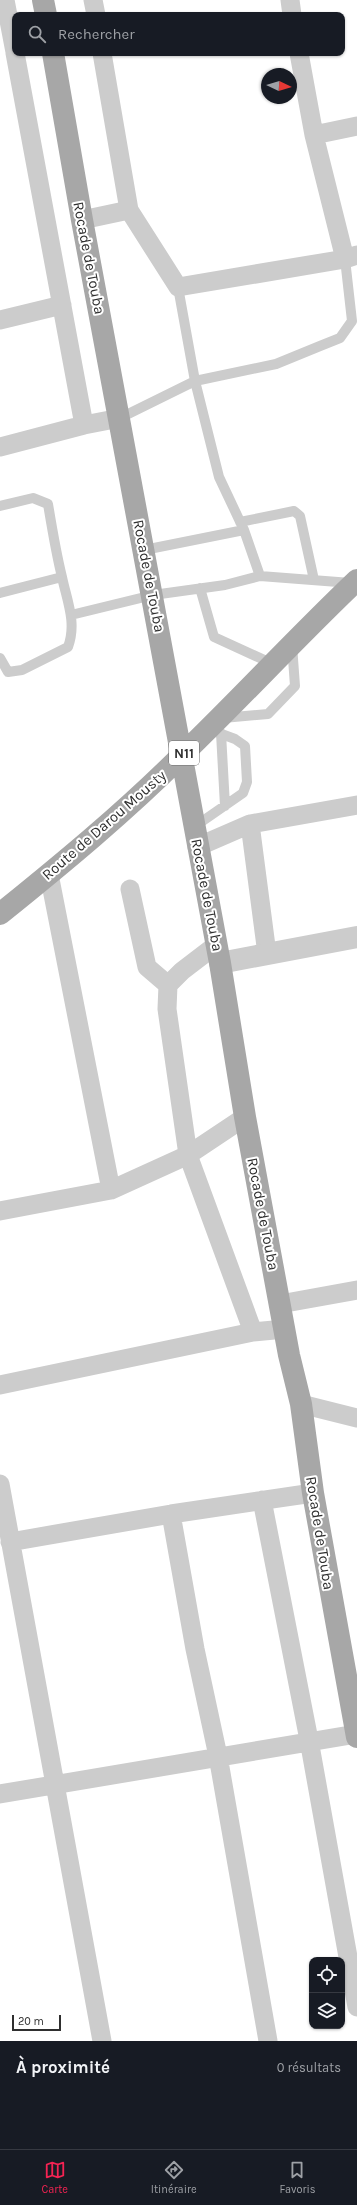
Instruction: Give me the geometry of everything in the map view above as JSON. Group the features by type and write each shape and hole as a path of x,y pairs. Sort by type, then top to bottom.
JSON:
{"main road":[{"path":"43,0 45,12"},
{"name":"Rocade de Touba","path":"53,56 182,756 195,837 218,954 245,1117 289,1355 301,1404 313,1493 357,1735"},
{"name":"Route de Darou Mousty","path":"0,914 49,874 216,727 271,663 355,582"}],"street":[{"path":"5,0 12,36"},
{"path":"93,0 95,12"},
{"path":"290,0 292,12"},
{"path":"16,56 84,425"},
{"path":"103,56 129,210 178,287 351,257 314,136 300,56"},
{"path":"314,136 357,126"},
{"path":"82,220 129,210"},
{"path":"0,320 62,305"},
{"path":"0,447 84,425 120,418"},
{"path":"195,837 250,824 357,805"},
{"path":"250,824 267,954"},
{"path":"49,874 111,1190"},
{"path":"130,889 147,967 168,985"},
{"path":"253,1332 188,1155 167,1009 168,985 182,971 218,954 267,954 357,937"},
{"path":"0,1211 111,1190 188,1155 245,1117"},
{"path":"280,1304 357,1290"},
{"path":"0,1385 253,1332 285,1329"},
{"path":"301,1404 357,1418"},
{"path":"0,1484 102,2041"},
{"path":"10,1542 171,1514 313,1493"},
{"path":"262,1500 309,1740 357,2006"},
{"path":"171,1514 195,1649 218,1756 268,2041"},
{"path":"0,1794 309,1740 357,1735"}],"lane":[{"path":"120,418 195,381 276,364 340,338 355,325 351,257"},
{"path":"178,287 195,381 219,477 242,526 260,576"},
{"path":"0,506 33,498 48,504 71,615 72,634 68,647 22,670 8,672 0,658"},
{"path":"144,550 242,526 294,511 300,516 314,580"},
{"path":"71,615 152,596 225,585 260,576 355,582"},
{"path":"0,593 62,577"},
{"path":"200,588 214,637 271,663"},
{"path":"216,727 268,714 295,686 292,643"},
{"path":"216,727 225,806"},
{"path":"195,837 225,806 243,794 247,782 245,746 216,727"}]}
